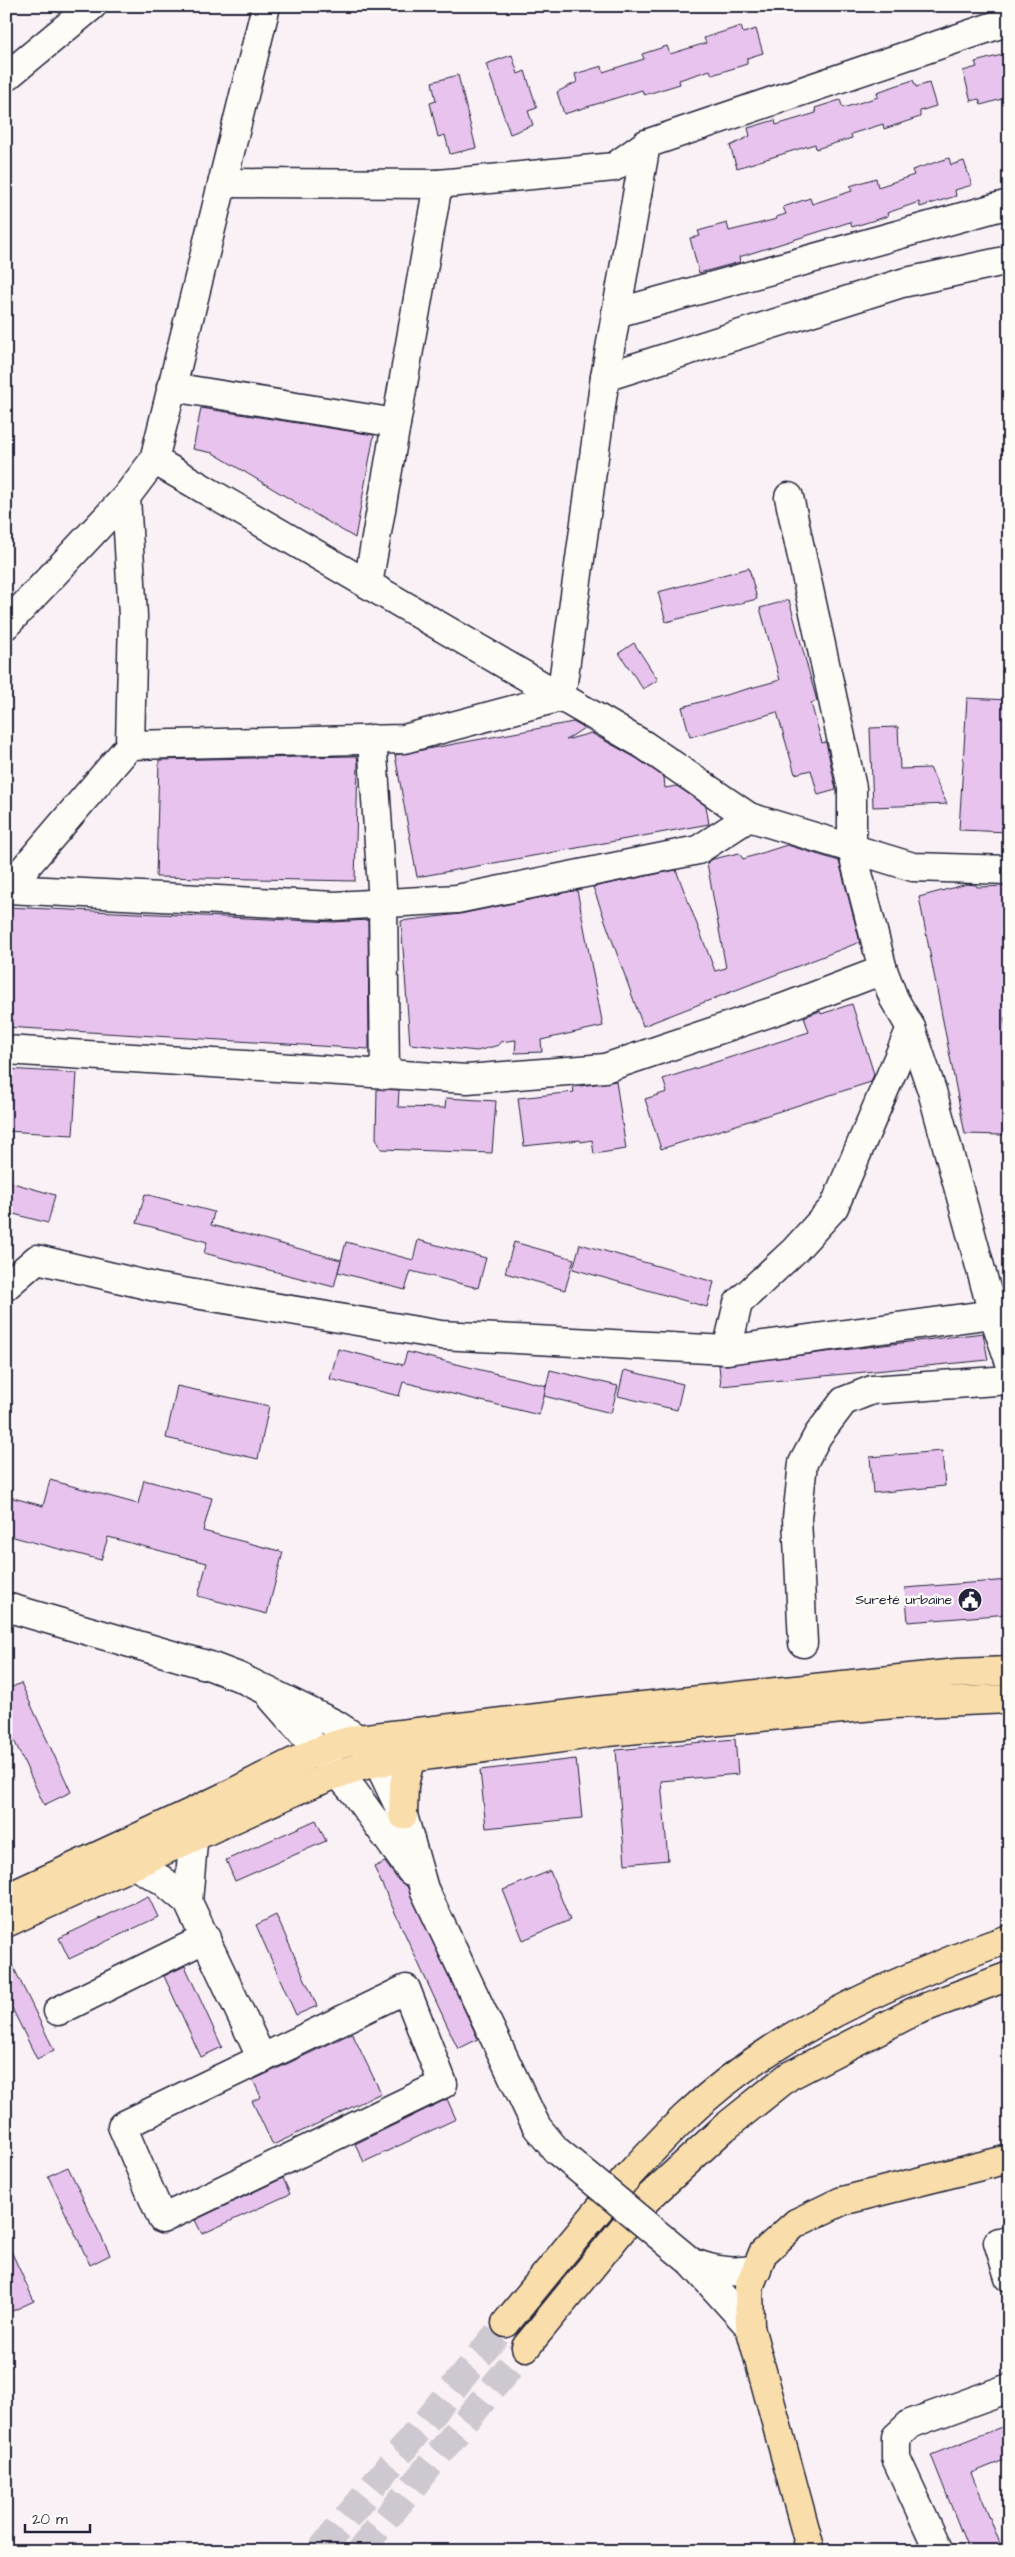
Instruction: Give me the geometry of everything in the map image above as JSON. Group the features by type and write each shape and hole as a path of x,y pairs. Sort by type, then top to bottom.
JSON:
{"main road":[{"path":"189,1826 316,1750 358,1739 607,1721 892,1692 1009,1671"},
{"path":"892,1692 1009,1698"},
{"path":"6,1898 124,1855 189,1826 337,1774 378,1762 607,1721"},
{"path":"402,1815 404,1786 410,1756"},
{"path":"6,1923 124,1855"},
{"path":"506,2324 641,2163 685,2117 742,2070 812,2024 900,1981 1009,1939"},
{"path":"526,2347 648,2199 724,2128 789,2076 913,2012 1009,1976"},
{"path":"811,2551 750,2327 749,2287 763,2253 796,2223 842,2201 1009,2159"}],"street":[{"path":"6,77 92,6"},
{"path":"6,625 126,497 154,460 266,6"},
{"path":"223,183 438,184 614,166 646,144 1009,21"},
{"path":"561,697 605,377 646,144"},
{"path":"368,584 438,184"},
{"path":"616,313 1009,204"},
{"path":"605,377 902,283 1009,260"},
{"path":"171,387 396,423"},
{"path":"154,460 644,745 750,817 852,850 913,867 1009,870"},
{"path":"7,889 130,745 133,616 126,497"},
{"path":"789,497 852,788 852,850 883,970 894,999 910,1028 932,1091 992,1314 1009,1360"},
{"path":"130,745 404,739 561,697"},
{"path":"372,739 383,903 385,1075"},
{"path":"7,889 335,906 457,899 698,850 750,817"},
{"path":"6,1050 468,1079 605,1068 783,1008 883,970"},
{"path":"727,1350 738,1303 795,1250 834,1207 910,1028"},
{"path":"6,1286 37,1259 159,1288 441,1335 727,1350 992,1314"},
{"path":"803,1643 797,1518 803,1463 818,1435 844,1401 872,1390 1009,1380"},
{"path":"6,1607 210,1666 335,1724 358,1739 378,1762 402,1815 424,1889 531,2115 542,2133 556,2150 691,2262 750,2327"},
{"path":"265,1690 371,1814 424,1889"},
{"path":"188,1902 189,1826"},
{"path":"124,1855 162,1880 188,1902 262,2060"},
{"path":"58,2011 206,1938"},
{"path":"406,1989 443,2084 162,2219 122,2126 262,2060 406,1989"},
{"path":"998,2242 1009,2277"},
{"path":"691,2262 715,2272 738,2273 757,2269"},
{"path":"939,2551 896,2458 896,2438 910,2424 1009,2388"}],"building":[{"path":"741,26 743,33 756,29 763,53 747,58 747,64 712,75 710,70 679,80 680,84 644,95 642,90 564,114 557,92 577,82 575,74 602,66 603,72 644,59 642,54 667,46 670,54 706,43 704,38"},
{"path":"1009,53 1009,97 981,105 979,99 971,101 963,71 977,67 975,62"},
{"path":"512,55 518,74 525,71 537,108 528,111 533,125 510,134 486,64"},
{"path":"458,75 476,148 450,154 445,135 438,137 430,103 436,101 432,82"},
{"path":"913,80 916,87 929,83 936,106 920,111 920,117 884,129 883,124 851,134 852,138 816,149 815,144 737,168 730,146 750,136 748,128 775,120 776,125 816,113 815,108 840,100 843,108 878,97 877,92"},
{"path":"949,158 951,165 964,161 972,185 955,190 956,196 920,207 919,202 887,213 888,216 852,227 850,222 739,257 740,262 699,273 690,238 700,236 698,231 727,223 729,231 777,219 776,217 786,214 783,207 810,198 812,204 852,191 850,186 876,178 878,187 914,175 912,170"},
{"path":"201,408 374,435 355,538 213,453 193,449"},
{"path":"749,568 757,599 666,622 658,592"},
{"path":"789,600 817,701 811,703 822,743 826,742 836,790 818,795 811,770 795,774 777,712 690,737 682,707 780,680 760,608"},
{"path":"634,643 658,680 643,689 619,653"},
{"path":"967,698 1009,700 1009,832 959,830"},
{"path":"573,722 584,728 566,740 591,733 636,758 664,777 665,788 677,786 706,806 709,824 417,877 395,755"},
{"path":"898,727 900,769 930,768 947,804 873,807 870,728"},
{"path":"357,756 355,881 156,877 159,760"},
{"path":"787,845 839,861 860,942 643,1026 593,887 676,870 715,971 726,968 707,863 713,859 739,853 743,859"},
{"path":"967,884 976,885 977,887 1009,886 1009,1017 1004,1018 1009,1041 1009,1071 1004,1077 1003,1135 965,1134 919,897"},
{"path":"577,890 603,1026 541,1040 542,1052 515,1053 516,1040 500,1042 499,1045 477,1051 410,1044 401,921 460,914"},
{"path":"6,907 334,922 368,920 369,1049 6,1027"},
{"path":"852,1004 874,1074 871,1082 661,1149 645,1099 667,1092 663,1079 809,1032 804,1017 820,1011 821,1014"},
{"path":"6,1069 77,1073 73,1135 6,1131"},
{"path":"616,1081 626,1149 594,1154 592,1140 524,1146 518,1098 574,1092 573,1087"},
{"path":"377,1089 399,1090 398,1107 445,1108 446,1098 496,1101 492,1153 381,1149 376,1138"},
{"path":"6,1181 55,1195 48,1223 6,1212"},
{"path":"145,1194 214,1212 211,1225 341,1260 334,1287 204,1253 207,1242 137,1223"},
{"path":"418,1240 486,1258 478,1288 411,1271 405,1290 338,1272 346,1242 413,1260"},
{"path":"514,1242 574,1259 565,1290 505,1273"},
{"path":"580,1244 714,1282 707,1307 573,1269"},
{"path":"983,1333 988,1360 721,1386 719,1365"},
{"path":"338,1349 403,1365 407,1352 547,1386 539,1415 403,1382 399,1396 330,1379"},
{"path":"550,1370 618,1386 611,1413 544,1396"},
{"path":"624,1370 683,1384 677,1410 618,1396"},
{"path":"177,1386 269,1406 258,1459 166,1438"},
{"path":"942,1451 945,1486 873,1493 870,1457"},
{"path":"50,1480 138,1504 144,1480 212,1498 203,1531 283,1552 267,1614 198,1596 207,1563 108,1537 101,1560 6,1535 6,1496 43,1506"},
{"path":"1009,1580 1009,1614 908,1622 905,1588"},
{"path":"21,1683 71,1792 44,1805 6,1723 6,1690"},
{"path":"735,1739 738,1774 661,1781 668,1860 625,1864 616,1750"},
{"path":"576,1759 582,1818 486,1828 480,1770"},
{"path":"316,1820 326,1841 235,1881 226,1860"},
{"path":"385,1862 398,1880 407,1886 478,2039 458,2049 374,1867"},
{"path":"550,1871 570,1920 523,1940 503,1890"},
{"path":"148,1896 158,1917 69,1959 59,1938"},
{"path":"276,1915 317,2006 296,2015 256,1925"},
{"path":"6,1952 54,2050 37,2059 6,1996"},
{"path":"185,1966 222,2047 201,2057 164,1976"},
{"path":"352,2033 381,2093 273,2145 252,2101 261,2097 253,2080"},
{"path":"447,2099 456,2119 364,2162 355,2144"},
{"path":"68,2167 110,2255 90,2265 48,2176"},
{"path":"283,2178 290,2194 202,2234 195,2220"},
{"path":"6,2240 34,2301 6,2314"},
{"path":"1009,2424 1009,2458 972,2473 1003,2551 969,2551 931,2455"}],"tunnel":[{"path":"320,2551 506,2323"},
{"path":"360,2551 526,2347"}],"place":[{"name":"Sureté urbaine","path":"970,1600"}]}
